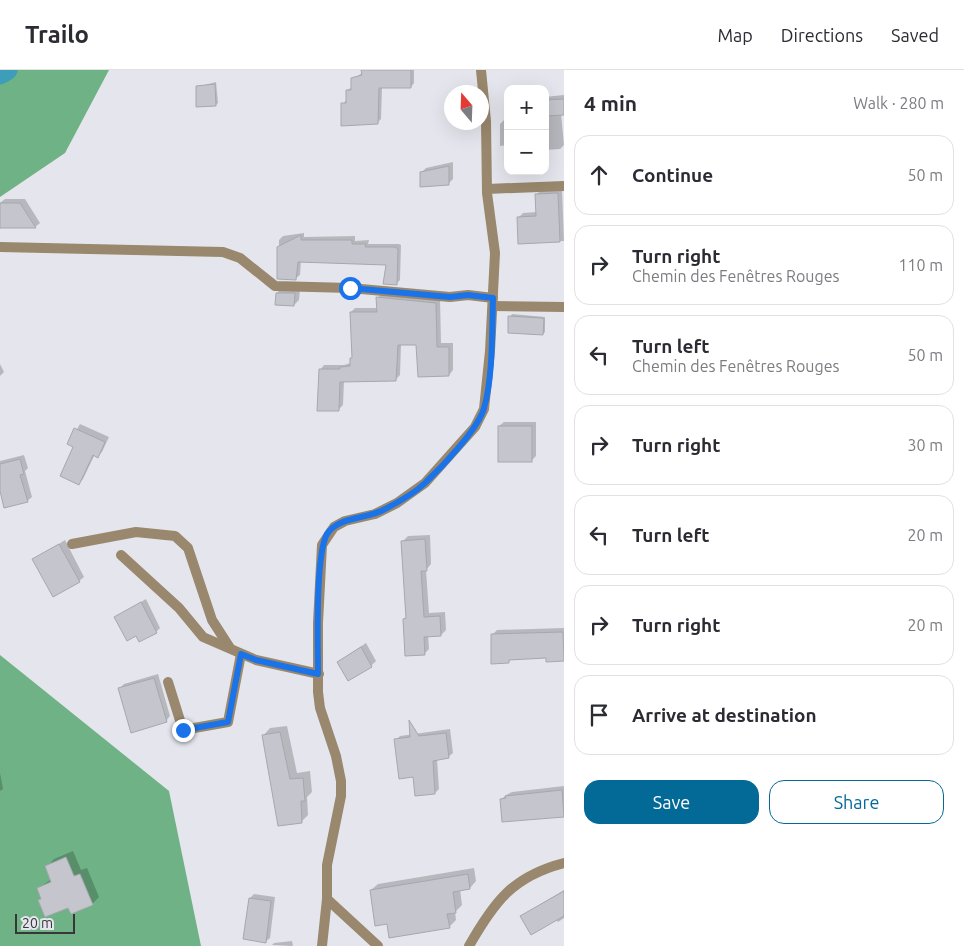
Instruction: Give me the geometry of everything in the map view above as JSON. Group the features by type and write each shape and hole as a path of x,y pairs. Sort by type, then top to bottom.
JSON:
{"street":[{"path":"322,946 328,899 327,866 341,796 341,781 336,756 320,708 318,674 322,545 334,527 345,521 375,514 397,503 425,483 475,427 484,409 493,302 494,253 487,189 486,121 481,70"},
{"path":"487,189 564,186"},
{"path":"0,247 223,252 240,258 275,286 350,288 450,297 468,295 493,302 564,307"},
{"path":"72,544 136,532 175,536 188,548 212,620 230,649"},
{"path":"121,555 179,608 203,637 256,660 318,674"},
{"path":"168,682 183,730 228,722 241,654"},
{"path":"469,946 487,914 505,892 526,877 564,863"},
{"path":"328,899 378,946"}],"green space":[{"path":"0,70 109,70 65,153 0,197"},
{"path":"0,655 169,791 201,946 0,946"}],"building":[{"path":"361,70 411,70 411,88 379,88 378,124 341,126 341,103 346,103 346,90 351,90 351,78 362,75"},
{"path":"215,84 216,106 196,107 196,86"},
{"path":"564,99 564,115 549,116 549,100"},
{"path":"449,166 449,185 420,187 420,172"},
{"path":"558,193 560,242 518,244 517,217 536,216 535,194"},
{"path":"0,203 20,203 36,228 0,228"},
{"path":"301,235 301,240 352,240 352,244 366,244 365,247 395,247 398,249 397,285 383,284 386,265 298,262 296,280 277,279 277,247"},
{"path":"276,293 295,293 294,306 275,305"},
{"path":"376,297 436,303 437,347 449,347 449,376 418,377 416,345 398,345 396,381 340,382 339,411 317,411 319,369 340,369 340,367 350,366 350,358 352,358 350,312 377,312"},
{"path":"508,316 544,319 543,335 508,333"},
{"path":"498,426 532,426 532,462 498,462"},
{"path":"74,428 105,442 98,458 93,455 79,485 60,476 73,447 67,444"},
{"path":"20,459 24,474 20,475 28,502 4,508 0,491 0,464"},
{"path":"425,539 427,571 421,571 424,617 440,616 441,636 424,637 425,655 405,656 403,619 406,618 401,541"},
{"path":"59,544 80,582 53,597 32,559"},
{"path":"141,602 157,633 139,642 136,636 127,641 114,617"},
{"path":"563,632 564,661 546,662 546,658 509,660 509,663 491,664 491,634"},
{"path":"361,647 372,667 348,681 337,662"},
{"path":"154,678 167,722 131,733 118,688"},
{"path":"409,720 419,736 446,733 449,758 433,761 435,794 415,796 413,777 399,779 394,739 410,737"},
{"path":"280,732 290,779 303,778 305,801 301,801 302,823 278,826 262,735"},
{"path":"562,790 564,817 502,822 500,799 506,798 505,796"},
{"path":"66,857 74,876 80,874 93,905 71,914 68,908 45,917 38,900 41,899 37,888 51,882 45,866"},
{"path":"468,874 470,889 453,892 456,913 447,914 450,928 389,938 387,924 375,926 370,890"},
{"path":"564,891 564,916 531,935 520,916"},
{"path":"249,898 271,901 266,943 243,939"}],"waterway":[{"path":"0,74 7,70"}],"route":[{"path":"183,730 228,722 241,654 256,660 318,674 318,623 322,545 328,533 345,521 375,514 397,503 425,483 475,427 484,409 488,384 493,298 468,295 450,297 350,288"}]}
